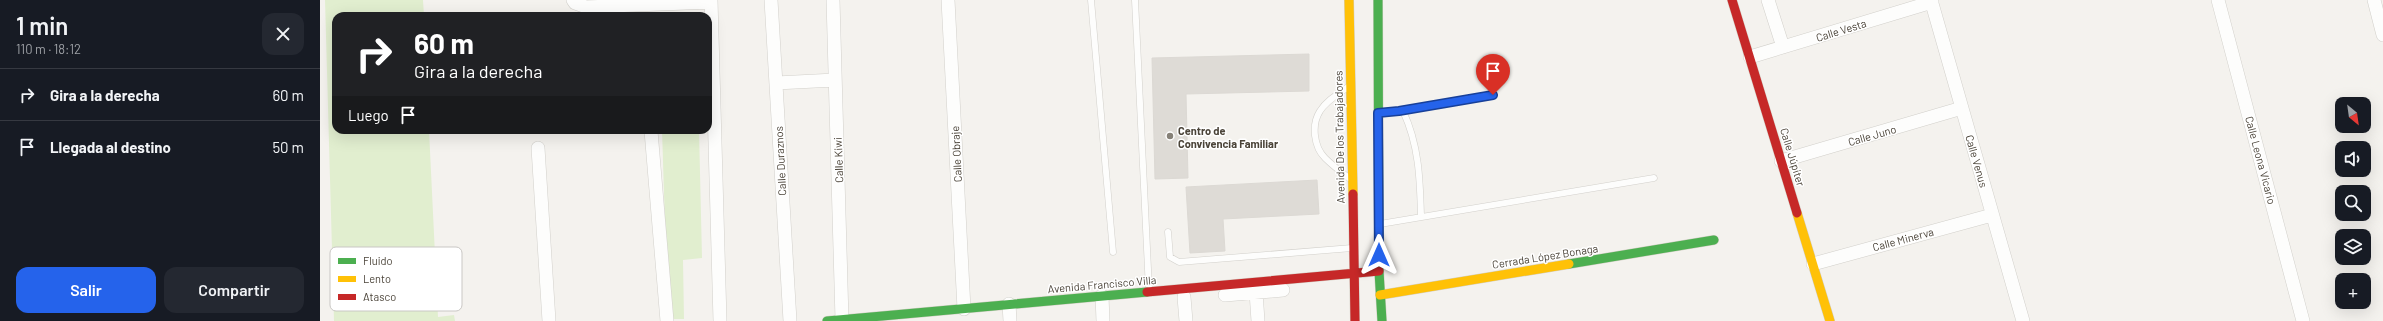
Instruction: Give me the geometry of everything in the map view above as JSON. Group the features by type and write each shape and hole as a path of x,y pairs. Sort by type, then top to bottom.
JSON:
{"street":[{"path":"573,0 576,3 586,7 711,1 711,12"},
{"name":"Calle Duraznos","path":"771,0 790,321"},
{"name":"Calle Kiwi","path":"833,0 842,320"},
{"name":"Calle Obraje","path":"948,0 964,309"},
{"name":"Avenida De los Trabajadores","path":"1349,0 1352,248 1355,321"},
{"path":"1378,0 1379,271 1382,321"},
{"name":"Calle Júpiter","path":"1732,0 1830,321"},
{"path":"1768,0 1783,47"},
{"name":"Calle Leona Vicario","path":"2218,0 2303,321"},
{"path":"2374,0 2383,35"},
{"name":"Calle Vesta","path":"1750,57 1931,1"},
{"name":"Calle Venus","path":"1931,1 2023,321"},
{"path":"776,83 835,80"},
{"path":"712,85 720,321"},
{"name":"Calle Juno","path":"1782,162 1962,108"},
{"path":"651,134 667,321"},
{"path":"538,148 549,321"},
{"name":"Calle Minerva","path":"1813,264 1992,215"},
{"name":"Cerrada López Bonaga","path":"1380,295 1714,240"},
{"name":"Avenida Francisco Villa","path":"827,321 865,319 1102,296 1152,295 1379,271"},
{"path":"1225,295 1283,290"},
{"path":"1256,292 1258,321"},
{"path":"1152,295 1184,297 1212,295"},
{"path":"1102,296 1103,321"},
{"path":"1184,297 1186,321"},
{"path":"1009,304 1010,321"}],"lane":[{"path":"1091,0 1113,252"},
{"path":"1135,0 1152,295"},
{"path":"1351,85 1330,100 1319,112 1315,127 1315,141 1323,157 1352,181"},
{"path":"1378,113 1403,111 1493,95"},
{"path":"1403,111 1412,129 1418,158 1421,216"},
{"path":"1379,224 1654,178"},
{"path":"1168,232 1170,257 1178,262 1352,248"}],"green space":[{"path":"325,0 423,0 424,12 332,12 332,134 429,134 435,247 332,247"},
{"path":"662,134 699,134 702,258 683,260 684,319 668,319"},
{"path":"334,311 438,311 438,317 454,315 455,321 334,321"}],"building":[{"name":"Centro de Convivencia Familiar","path":"1309,54 1309,91 1186,94 1188,178 1155,179 1152,58"},
{"name":"Centro de Convivencia Familiar","path":"1317,180 1319,214 1223,219 1225,251 1190,253 1186,187"}],"traffic: fast":[{"path":"1378,0 1379,271 1382,321"},
{"path":"1569,264 1714,240"},
{"path":"827,321 1147,292"}],"traffic: slow":[{"path":"1349,0 1353,194"},
{"path":"1797,213 1830,321"},
{"path":"1380,295 1569,264"}],"traffic: jam":[{"path":"1732,0 1797,213"},
{"path":"1353,194 1355,321"},
{"path":"1147,292 1379,271"}],"place":[{"name":"Centro de Convivencia Familiar","path":"1170,136"}],"route":[{"path":"1379,255 1378,113 1399,111 1493,95"}]}
